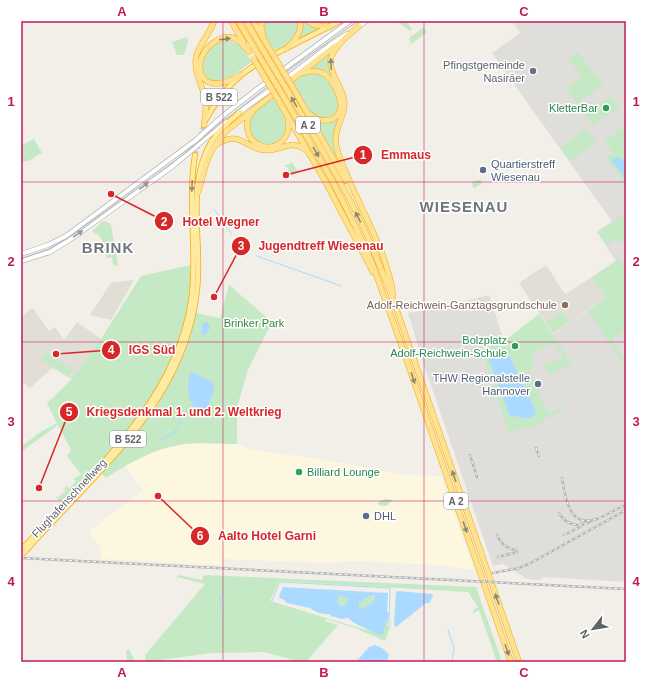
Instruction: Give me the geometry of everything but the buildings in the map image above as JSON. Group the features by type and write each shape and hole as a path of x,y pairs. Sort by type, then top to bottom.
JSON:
{"highway":[{"path":"204,124 205,102 196,72 196,62 200,47 214,21"},
{"path":"231,21 317,166 382,289"},
{"name":"A 2","path":"238,21 332,180 357,230 382,289 511,662"},
{"name":"A 2","path":"246,21 287,90 333,157"},
{"path":"253,21 311,115 323,121 327,121 335,117 341,106 336,91 327,75 318,71 313,71 296,77"},
{"path":"262,21 262,32 268,46"},
{"path":"287,48 298,35 301,26 300,21"},
{"path":"308,21 319,27 330,27"},
{"name":"B 522","path":"204,124 219,98 241,75 255,65 340,21"},
{"path":"197,194 200,189 204,168 214,146 229,128 296,77 359,26"},
{"path":"333,157 336,147 336,135 344,108 344,98 332,72 330,58 334,50 346,37"},
{"path":"241,75 226,82 216,84 211,83 201,74 199,66 200,58 205,50 212,44 226,38 238,40 249,52"},
{"path":"304,105 362,210 383,258 392,285 395,304"},
{"path":"257,107 249,118 247,128 252,139 262,146 274,146 284,140 289,126 286,114"},
{"name":"B 522","path":"197,194 200,169 208,147 222,129 240,112"},
{"path":"214,146 222,141 234,139 244,141 258,148 267,150 294,145 302,148 312,158"},
{"name":"Flughafenschnellweg","path":"21,550 117,446 139,419 158,390 175,357 186,324 193,289 194,266 192,195 195,155"},
{"name":"A 2","path":"340,171 395,304 519,662"},
{"name":"Flughafenschnellweg","path":"21,556 120,449 152,408 170,376 188,335 195,302 198,274 197,194"}],"main road":[{"path":"21,254 48,245 63,237 196,140 218,120 265,83 350,21"},
{"path":"21,261 44,255 63,245 173,166 220,127 330,45 366,21"}],"shaded area":[{"path":"512,21 626,21 626,582 543,577 541,580 527,579 503,564 493,566 424,365 408,313 438,308 489,295 504,341 514,358 606,299 592,277 616,261 597,232 612,221 492,53 520,33"},
{"name":"Adolf-Reichwein-Ganztagsgrundschule","path":"546,265 565,294 592,277 606,298 553,334 519,283"},
{"path":"134,280 111,320 90,315 111,283"},
{"path":"33,308 49,331 55,327 64,340 77,322 101,339 72,379 52,368 30,388 21,381 21,316"},
{"path":"185,444 237,444 253,450 326,460 404,475 441,476 474,570 438,565 356,561 329,563 223,559 223,565 101,559 100,547 90,534 91,530 143,490 125,466 159,450"}],"green space":[{"path":"264,21 298,21 296,33 289,43 274,50 264,33"},
{"path":"302,21 305,21 309,24 323,28 296,41"},
{"path":"399,21 406,21 412,29 410,31 399,23"},
{"path":"423,28 427,32 411,44 409,38"},
{"path":"187,37 188,42 184,55 177,55 172,42"},
{"path":"227,40 239,44 252,62 225,80 212,80 203,72 201,64 203,58 214,44"},
{"path":"331,51 329,59 343,107 337,123 337,156 335,157 313,119 330,121 342,107 330,76 309,69"},
{"path":"578,52 603,85 577,103 566,88 581,78 581,75 568,59"},
{"path":"306,73 321,73 330,82 338,100 336,113 333,117 321,120 311,113 292,82"},
{"name":"KletterBar","path":"611,96 619,107 593,125 585,115"},
{"path":"273,97 284,115 286,127 283,136 277,143 268,145 260,143 252,138 248,123 256,110"},
{"path":"626,125 626,185 606,158 613,153 604,141"},
{"path":"586,129 596,142 570,161 560,148"},
{"path":"34,139 42,153 28,161 21,162 21,145"},
{"path":"292,162 298,172 290,176 287,171 289,170 285,166"},
{"path":"481,180 482,183 475,188 473,187 472,182"},
{"path":"626,213 626,240 620,243 617,238 607,245 598,232"},
{"path":"103,221 108,222 111,225 118,265 114,266 111,257 104,259 107,257 102,250 105,246 98,234 95,234 92,231"},
{"path":"619,259 626,269 626,330 612,340 626,362 626,368 588,311 606,298 592,277"},
{"name":"Brinker Park","path":"191,265 190,290 187,309 200,314 220,318 229,285 272,322 248,370 237,407 237,444 197,443 173,446 143,456 106,478 95,467 61,502 55,496 58,497 65,491 64,489 67,486 69,488 76,481 74,479 81,474 67,456 71,450 58,425 21,452 21,447 39,433 57,423 47,403 72,379 101,339 141,276"},
{"path":"562,312 569,321 553,332 546,323"},
{"path":"539,314 572,363 549,375 545,363 548,362 550,364 564,357 554,342 531,354 536,364 530,367 531,372 524,377 525,378 530,375 537,388 539,387 541,390 538,392 549,413 561,407 561,403 564,409 546,418 538,425 509,432 482,352 497,342 504,341","holes":["496,349 506,350 536,411 520,418 513,415 492,352"]},
{"path":"46,352 73,370 68,377 41,359"},
{"path":"385,499 393,500 386,506 378,505 378,502"},
{"path":"178,575 202,580 204,575 476,587 502,662 497,662 479,610 474,613 473,611 478,607 468,592 279,581 270,601 366,630 367,628 383,629 388,620 389,627 390,620 390,627 385,641 355,628 326,619 325,621 338,625 306,662 264,652 212,653 160,660 156,662 146,662 145,655 205,584 177,577"},
{"path":"343,596 349,599 343,606 339,605 337,601 339,597"},
{"path":"370,596 375,597 373,602 361,609 359,607 359,603"},
{"path":"129,649 135,662 127,662 126,651"}],"water":[{"path":"616,157 626,161 626,179 611,160"},
{"path":"206,322 209,324 210,328 203,336 201,333 202,324"},
{"path":"496,349 506,350 536,411 534,416 524,418 510,416 489,360 489,356"},
{"path":"193,372 212,382 215,387 209,403 210,407 201,411 196,408 189,396 189,375"},
{"path":"283,587 388,593 388,620 385,623 385,628 383,629 384,633 380,635 351,621 348,618 342,619 331,616 330,614 319,613 310,608 287,603 279,596","holes":["342,596 349,599 343,606 339,605 337,601 339,597","370,596 375,596 373,602 361,609 359,607 359,603"]},
{"path":"397,591 432,594 433,597 429,603 426,603 396,627 394,625"},
{"path":"375,645 382,648 389,654 387,662 356,662 369,647"}],"waterway":[{"path":"214,209 232,235"},
{"path":"257,256 341,286"},
{"path":"157,442 173,434 186,410"},
{"path":"272,601 279,583 282,582 390,588 389,622"},
{"path":"221,611 220,598 225,591"},
{"path":"448,630 454,647 452,662"}],"tunnel":[{"path":"195,155 204,125"}],"tram line":[{"path":"21,259 49,249 80,231 187,152 293,67 358,21"}],"railway":[{"path":"536,448 539,456"},
{"path":"470,455 477,477"},
{"path":"562,478 570,509 574,515 580,519 588,521 597,519 626,505"},
{"path":"493,573 519,568 529,564 626,510"},
{"path":"559,513 569,523 581,525 590,522"},
{"path":"564,535 582,526"},
{"path":"497,535 505,546 516,550"},
{"path":"498,557 517,552"},
{"path":"21,558 626,589"}],"place":[{"name":"Pfingstgemeinde Nasiräer","path":"533,71"},
{"name":"KletterBar","path":"606,108"},
{"name":"Quartierstreff Wiesenau","path":"483,170"},
{"name":"Emmaus","path":"286,175"},
{"name":"Hotel Wegner","path":"111,194"},
{"name":"Jugendtreff Wiesenau","path":"214,297"},
{"name":"Adolf-Reichwein-Ganztagsgrundschule","path":"565,305"},
{"name":"Bolzplatz Adolf-Reichwein-Schule","path":"515,346"},
{"name":"IGS Süd","path":"56,354"},
{"name":"THW Regionalstelle Hannover","path":"538,384"},
{"name":"Billiard Lounge","path":"299,472"},
{"name":"Kriegsdenkmal 1. und 2. Weltkrieg","path":"39,488"},
{"name":"Aalto Hotel Garni","path":"158,496"},
{"name":"DHL","path":"366,516"}],"district":[{"name":"WIESENAU","path":"464,207"},
{"name":"BRINK","path":"108,248"}]}
